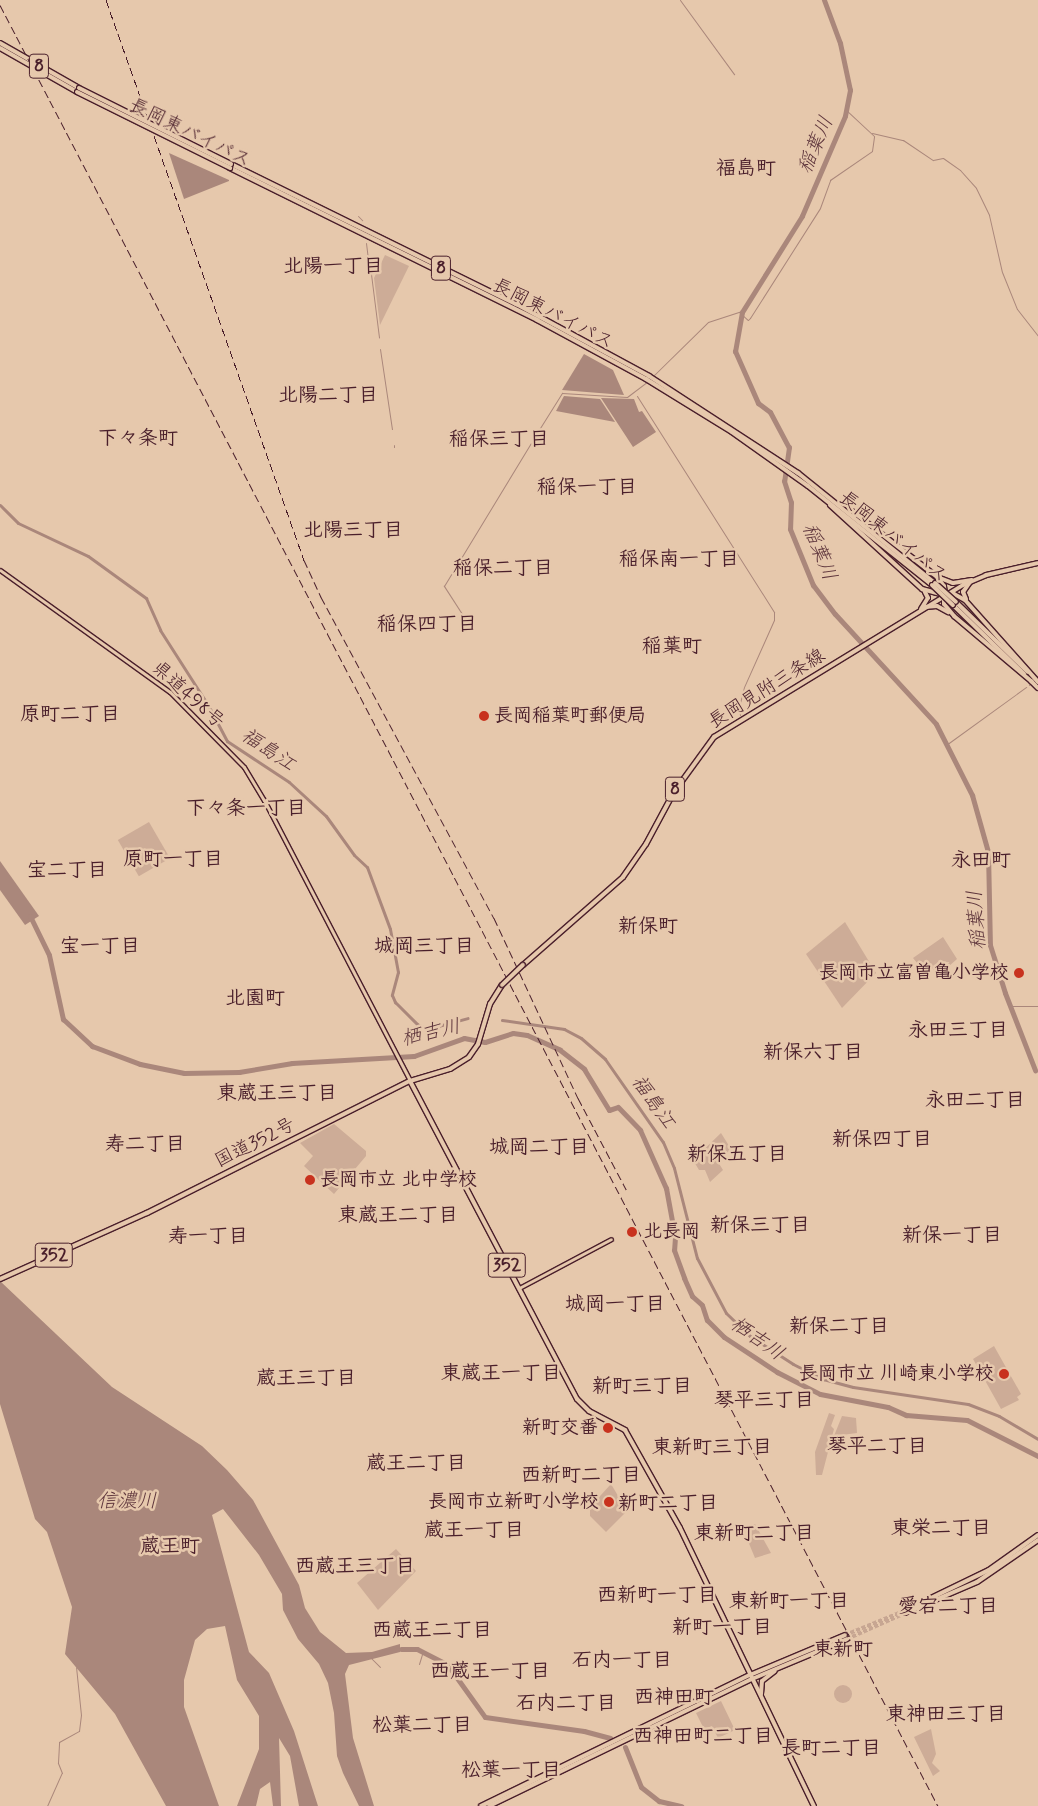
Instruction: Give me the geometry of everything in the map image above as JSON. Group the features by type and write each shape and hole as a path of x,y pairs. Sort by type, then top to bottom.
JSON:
{"main road":[{"name":"長岡東バイパス","path":"0,43 78,90"},
{"name":"長岡東バイパス","path":"0,48 78,90 230,166 516,304 654,381 766,450 830,497 955,603 1038,682"},
{"name":"長岡東バイパス","path":"654,381 801,480 933,584"},
{"path":"808,486 922,589 928,598 923,608"},
{"path":"830,497 938,577 953,583 972,580"},
{"name":"8","path":"923,608 972,580 1038,564"},
{"name":"県道498号","path":"0,570 170,692 244,768 264,800 410,1081"},
{"path":"938,577 944,586 944,604 954,616"},
{"path":"968,603 963,592 972,580"},
{"path":"922,589 958,596 968,603 1038,682"},
{"name":"長岡東バイパス","path":"955,603 1038,688"},
{"path":"923,608 937,606 954,616 1032,682"},
{"name":"長岡見附三条線","path":"410,1081 456,1066 475,1050 490,1004 502,985 623,877 646,844 674,792 710,741 923,608"},
{"name":"国道352号","path":"0,1279 109,1231 410,1081"},
{"name":"352","path":"410,1081 581,1404 625,1430 680,1528 751,1677"},
{"path":"519,1288 611,1239"},
{"path":"1038,1535 989,1570 905,1612 977,1582 1038,1540"},
{"path":"481,1806 518,1790 751,1677 846,1637 783,1666 751,1677"},
{"path":"762,1700 762,1681 783,1666"},
{"path":"751,1677 814,1806"},
{"path":"490,1806 518,1790"}],"shaded area":[{"path":"385,255 409,266 380,325 374,278"},
{"path":"149,822 170,858 139,876 118,840"},
{"path":"845,922 876,973 842,1008 806,954"},
{"path":"943,937 957,959 939,975 928,964 922,969 913,958"},
{"path":"334,1124 366,1151 366,1156 334,1194 304,1166 313,1156 300,1143"},
{"path":"721,1133 731,1149 718,1162 723,1170 710,1182 705,1170 699,1170 693,1160"},
{"path":"994,1346 1021,1394 1017,1397 1019,1400 1001,1409 973,1359"},
{"path":"829,1413 835,1415 831,1426 834,1429 822,1475 816,1475 815,1452"},
{"path":"842,1416 856,1418 857,1433 834,1436"},
{"path":"611,1484 627,1511 606,1532 590,1516 590,1507"},
{"path":"755,1524 771,1553 755,1558 743,1529"},
{"path":"396,1549 416,1571 378,1610 357,1583"},
{"path":"839,1685 847,1685 852,1690 850,1701 839,1703 834,1698 834,1690"},
{"path":"721,1701 735,1730 718,1738 712,1726 704,1729 696,1713"},
{"path":"931,1729 936,1754 932,1763 940,1771 933,1776 914,1737"}],"water":[{"path":"169,153 229,180 229,181 184,199"},
{"path":"584,354 613,370 624,395 562,390"},
{"path":"564,396 600,399 615,422 556,411"},
{"path":"601,398 634,399 639,412 642,411 656,432 633,447"},
{"path":"0,861 39,916 25,925 0,890"},
{"name":"信濃川","path":"0,1281 112,1387 202,1446 227,1470 253,1500 299,1585 305,1608 320,1632 346,1653 372,1652 400,1644 400,1652 349,1665 345,1674 353,1738 374,1806 359,1806 343,1773 337,1756 334,1713 328,1683 319,1664 298,1639 283,1610 282,1594 259,1555 223,1509 212,1515 249,1652 269,1673 294,1731 318,1806 299,1806 290,1756 279,1738 281,1806 273,1806 270,1782 260,1789 256,1806 237,1806 259,1749 259,1716 237,1680 225,1626 207,1629 195,1640 184,1680 184,1707 219,1806 166,1806 115,1714 65,1654 72,1607 47,1532 35,1519 0,1404"}],"waterway":[{"path":"680,0 734,74"},
{"name":"稲葉川","path":"824,0 840,43 850,90 845,116 802,216 742,312 735,351 758,403 770,412 789,447 784,481 791,502 790,529 813,585 835,614 936,724 972,795 988,852 990,945 1005,993 1035,1070"},
{"path":"652,377 708,322 739,312 748,320 750,318 820,208 830,180 872,151 874,136 846,110"},
{"path":"872,133 903,140 933,160 943,158 960,170 976,188 989,215 1002,272 1017,309 1038,336"},
{"path":"358,216 362,220"},
{"path":"366,243 369,268"},
{"path":"371,274 379,337"},
{"path":"380,349 392,429"},
{"path":"535,436 562,393 627,397 647,382"},
{"path":"637,396 774,612 774,620 744,687 739,707 740,715"},
{"path":"473,631 444,586 531,443"},
{"name":"福島江","path":"0,505 18,523 88,556 146,598 160,630 208,705 227,741 289,782 326,816 354,855 367,867 390,929 398,972 392,995 395,1002 417,1024 427,1029 468,1018"},
{"path":"946,745 1026,687"},
{"name":"栖吉川","path":"30,916 49,955 63,1019 92,1046 140,1064 184,1073 239,1072 292,1063 414,1056 464,1038 485,1042 513,1033 527,1035 560,1050 584,1069 609,1110 618,1107 640,1130 666,1188 675,1237 674,1250 684,1278 692,1296 702,1305 707,1320 724,1337 777,1372 820,1394 888,1407 906,1415 967,1420 1038,1456"},
{"path":"1009,1006 1038,1006"},
{"name":"福島江","path":"502,1020 564,1029 581,1038 605,1059 663,1142 674,1168 697,1258 726,1313 750,1336 793,1364 823,1379 853,1387 968,1404 999,1416 1038,1439"},
{"path":"401,1649 417,1649 447,1664 485,1717 584,1731 610,1738"},
{"path":"419,1664 423,1651"},
{"path":"370,1657 380,1667"},
{"path":"47,1806 62,1773 58,1763 59,1742 79,1731 81,1715 76,1667"},
{"path":"625,1747 641,1787 659,1801 681,1806"}],"tunnel":[{"path":"845,1635 904,1611"},
{"path":"847,1639 905,1613"}],"railway":[{"path":"106,0 304,560 321,597 494,918 578,1098 628,1193"},
{"path":"0,5 938,1806"}],"place":[{"name":"長岡稲葉町郵便局","path":"484,716"},
{"name":"長岡市立富曽亀小学校","path":"1019,973"},
{"name":"長岡市立 北中学校","path":"310,1180"},
{"name":"北長岡","path":"632,1232"},
{"name":"長岡市立 川崎東小学校","path":"1004,1374"},
{"name":"新町交番","path":"608,1428"},
{"name":"長岡市立新町小学校","path":"609,1502"}],"district":[{"name":"福島町","path":"746,168"},
{"name":"北陽一丁目","path":"333,266"},
{"name":"北陽二丁目","path":"328,395"},
{"name":"下々条町","path":"138,438"},
{"name":"稲保三丁目","path":"499,439"},
{"name":"稲保一丁目","path":"587,487"},
{"name":"北陽三丁目","path":"353,530"},
{"name":"稲保南一丁目","path":"679,559"},
{"name":"稲保二丁目","path":"503,568"},
{"name":"稲保四丁目","path":"427,624"},
{"name":"稲葉町","path":"672,646"},
{"name":"原町二丁目","path":"70,714"},
{"name":"下々条一丁目","path":"246,808"},
{"name":"原町一丁目","path":"173,859"},
{"name":"永田町","path":"981,860"},
{"name":"宝二丁目","path":"67,870"},
{"name":"新保町","path":"648,926"},
{"name":"宝一丁目","path":"100,946"},
{"name":"城岡三丁目","path":"424,946"},
{"name":"北園町","path":"255,998"},
{"name":"永田三丁目","path":"958,1030"},
{"name":"新保六丁目","path":"813,1052"},
{"name":"東蔵王三丁目","path":"277,1093"},
{"name":"永田二丁目","path":"975,1100"},
{"name":"新保四丁目","path":"882,1139"},
{"name":"寿二丁目","path":"145,1144"},
{"name":"城岡二丁目","path":"539,1147"},
{"name":"新保五丁目","path":"737,1154"},
{"name":"東蔵王二丁目","path":"398,1215"},
{"name":"新保三丁目","path":"760,1225"},
{"name":"新保一丁目","path":"952,1235"},
{"name":"寿一丁目","path":"208,1236"},
{"name":"城岡一丁目","path":"615,1304"},
{"name":"新保二丁目","path":"839,1326"},
{"name":"東蔵王一丁目","path":"501,1373"},
{"name":"蔵王三丁目","path":"306,1378"},
{"name":"新町三丁目","path":"642,1386"},
{"name":"琴平三丁目","path":"764,1400"},
{"name":"琴平二丁目","path":"877,1446"},
{"name":"東新町三丁目","path":"712,1447"},
{"name":"蔵王二丁目","path":"416,1463"},
{"name":"西新町二丁目","path":"581,1475"},
{"name":"新町二丁目","path":"668,1503"},
{"name":"東栄二丁目","path":"941,1528"},
{"name":"蔵王一丁目","path":"474,1530"},
{"name":"東新町二丁目","path":"754,1533"},
{"name":"蔵王町","path":"170,1546"},
{"name":"西蔵王三丁目","path":"355,1566"},
{"name":"西新町一丁目","path":"657,1595"},
{"name":"東新町一丁目","path":"789,1601"},
{"name":"愛宕二丁目","path":"948,1606"},
{"name":"新町一丁目","path":"722,1627"},
{"name":"西蔵王二丁目","path":"432,1630"},
{"name":"東新町","path":"843,1649"},
{"name":"石内一丁目","path":"622,1660"},
{"name":"西蔵王一丁目","path":"490,1671"},
{"name":"西神田町","path":"674,1697"},
{"name":"石内二丁目","path":"566,1703"},
{"name":"東神田三丁目","path":"946,1714"},
{"name":"松葉二丁目","path":"422,1725"},
{"name":"西神田町二丁目","path":"703,1736"},
{"name":"長町二丁目","path":"831,1748"},
{"name":"松葉一丁目","path":"511,1770"}]}
